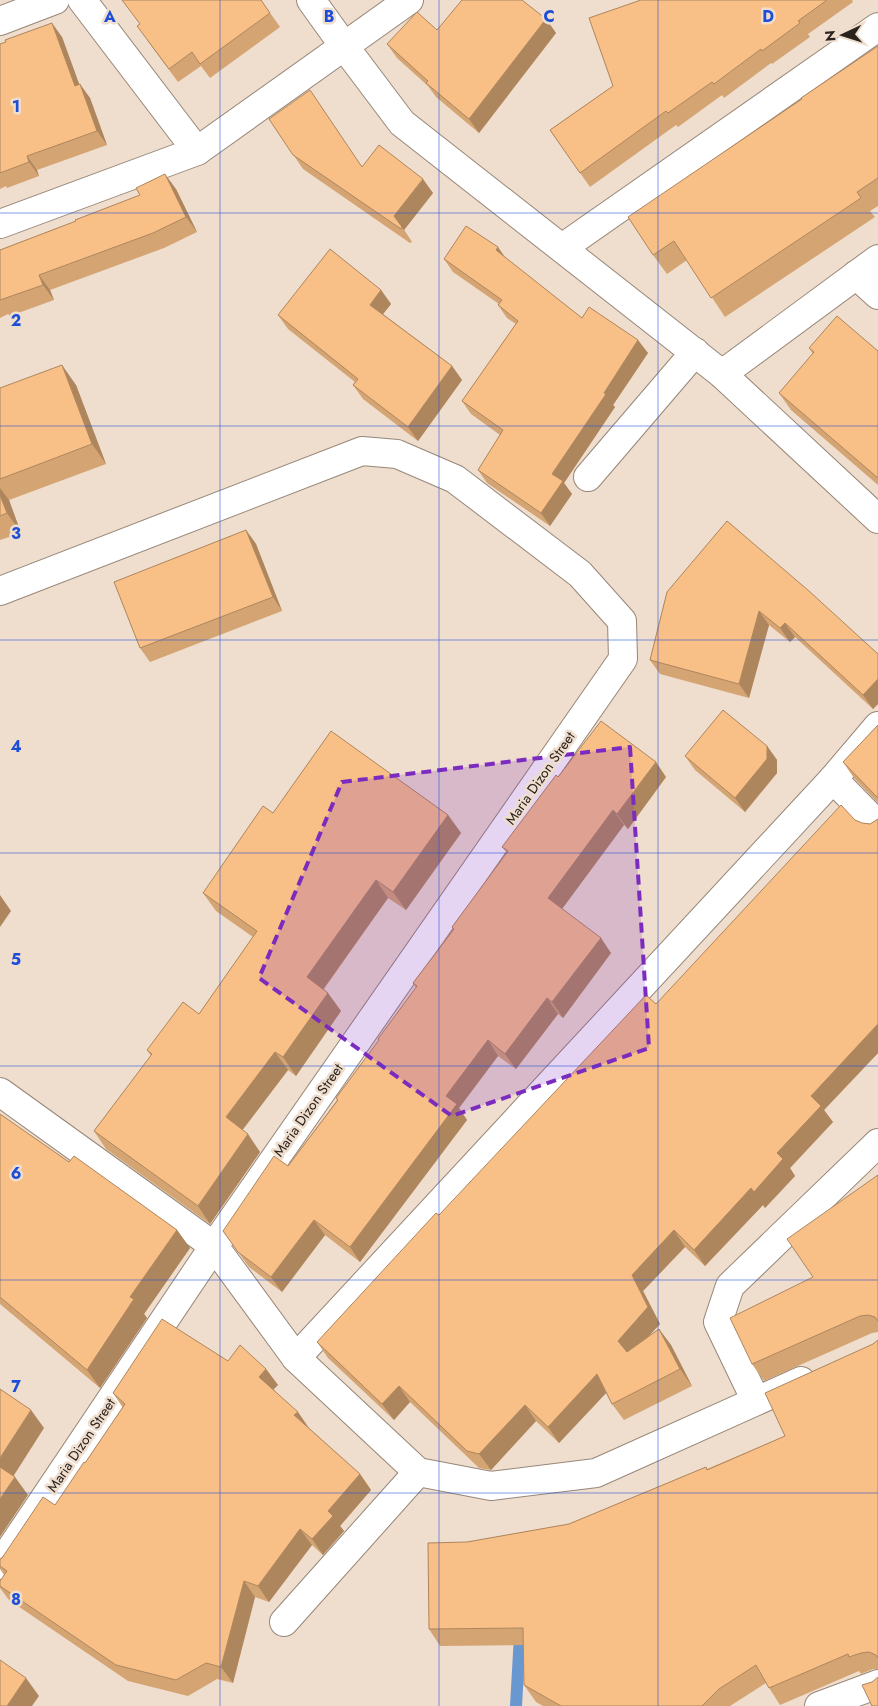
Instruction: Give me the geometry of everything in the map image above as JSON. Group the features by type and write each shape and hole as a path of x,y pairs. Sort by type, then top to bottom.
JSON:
{"street":[{"path":"0,21 55,0"},
{"path":"82,0 197,150"},
{"path":"311,0 402,123 722,374 878,519"},
{"path":"0,224 197,150 409,0"},
{"path":"562,248 878,27"},
{"path":"722,374 878,259"},
{"path":"856,275 878,295"},
{"path":"588,477 695,352"},
{"name":"Maria Dizon Street","path":"0,591 362,451 397,454 455,479 580,574 622,622 623,659 214,1246 0,1565"},
{"path":"296,1358 833,779 878,726"},
{"path":"833,779 878,825"},
{"path":"0,1092 214,1246 296,1358 418,1472 491,1486 596,1472 826,1370"},
{"path":"756,1401 718,1322 730,1286 878,1143"},
{"path":"284,1622 418,1472"},
{"path":"819,1706 878,1684"}],"highlighted area":[{"path":"630,747 649,1048 452,1116 259,978 342,782"}],"building":[{"path":"122,0 261,0 270,13 200,64 192,52 169,69 137,26 140,24"},
{"path":"462,0 522,0 546,19 469,119 426,83 428,81 387,44 417,12 437,30"},
{"path":"641,0 827,0 762,51 761,49 714,84 712,82 668,113 666,111 580,173 550,130 613,86 589,18"},
{"path":"52,23 75,86 80,84 97,131 27,156 29,162 0,173 0,44 6,42 5,40"},
{"path":"878,46 878,178 857,192 861,198 711,298 674,241 653,255 628,217"},
{"path":"310,90 362,167 379,145 423,179 394,216 402,227 401,229 293,155 269,119"},
{"path":"165,174 186,217 153,233 39,275 43,285 0,300 0,250 140,195 136,188"},
{"path":"466,226 498,247 496,250 582,318 589,307 638,340 604,393 606,394 552,474 563,481 541,513 478,470 503,430 462,401 518,321 498,305 502,300 444,259"},
{"path":"330,249 381,290 370,305 452,366 408,427 353,385 358,379 278,315"},
{"path":"837,316 878,351 878,478 779,393 814,352 809,348"},
{"path":"62,365 92,444 0,479 0,388"},
{"path":"0,495 7,513 0,516"},
{"path":"727,521 809,591 878,654 878,679 863,695 785,623 780,628 759,611 739,684 650,660 667,592"},
{"path":"246,530 273,597 140,648 114,582"},
{"path":"723,710 767,746 767,759 735,798 685,756"},
{"path":"601,721 656,762 617,814 613,810 548,898 601,938 552,1002 547,998 505,1054 488,1040 446,1096 457,1104 350,1247 314,1220 271,1277 238,1252 223,1231 274,1156 288,1166 338,1100 336,1098 417,986 413,983 454,929 452,927 508,851 502,847 556,775 558,777"},
{"path":"878,725 878,798 843,762"},
{"path":"331,731 448,815 393,892 376,880 307,977 328,993 283,1057 275,1052 226,1117 248,1134 198,1206 94,1131 152,1054 147,1050 183,1002 199,1014 257,931 203,893 263,806 273,813"},
{"path":"841,805 855,820 862,823 870,824 878,819 878,1024 811,1096 821,1106 777,1153 783,1159 754,1192 751,1188 694,1250 674,1230 632,1275 648,1307 618,1341 627,1352 659,1329 680,1369 612,1404 597,1374 548,1427 525,1405 479,1454 467,1451 399,1386 382,1404 317,1342 436,1213 439,1215 646,995 656,1004"},
{"path":"0,1114 69,1162 74,1156 177,1230 130,1297 134,1299 87,1370 0,1297"},
{"path":"878,1175 878,1321 875,1317 868,1315 860,1316 752,1364 730,1318 813,1277 787,1239"},
{"path":"162,1319 228,1361 240,1345 266,1369 259,1377 298,1412 294,1415 360,1474 328,1511 333,1516 312,1539 300,1529 258,1586 244,1581 221,1667 206,1663 176,1680 116,1665 0,1586 0,1581 7,1571 0,1566 0,1559 43,1497 55,1505 125,1404 113,1393"},
{"path":"878,1340 878,1658 869,1652 849,1657 848,1654 769,1688 756,1665 719,1689 702,1706 561,1706 524,1685 523,1628 429,1629 428,1543 467,1542 569,1524 706,1467 707,1470 785,1436 765,1393"},
{"path":"0,1389 31,1410 0,1458"},
{"path":"0,1467 15,1477 0,1499"},
{"path":"0,1660 26,1678 7,1706 0,1706"},
{"path":"878,1677 878,1706 872,1706 862,1685 872,1682"}],"waterway":[{"path":"516,1706 520,1635 527,1634"}]}
